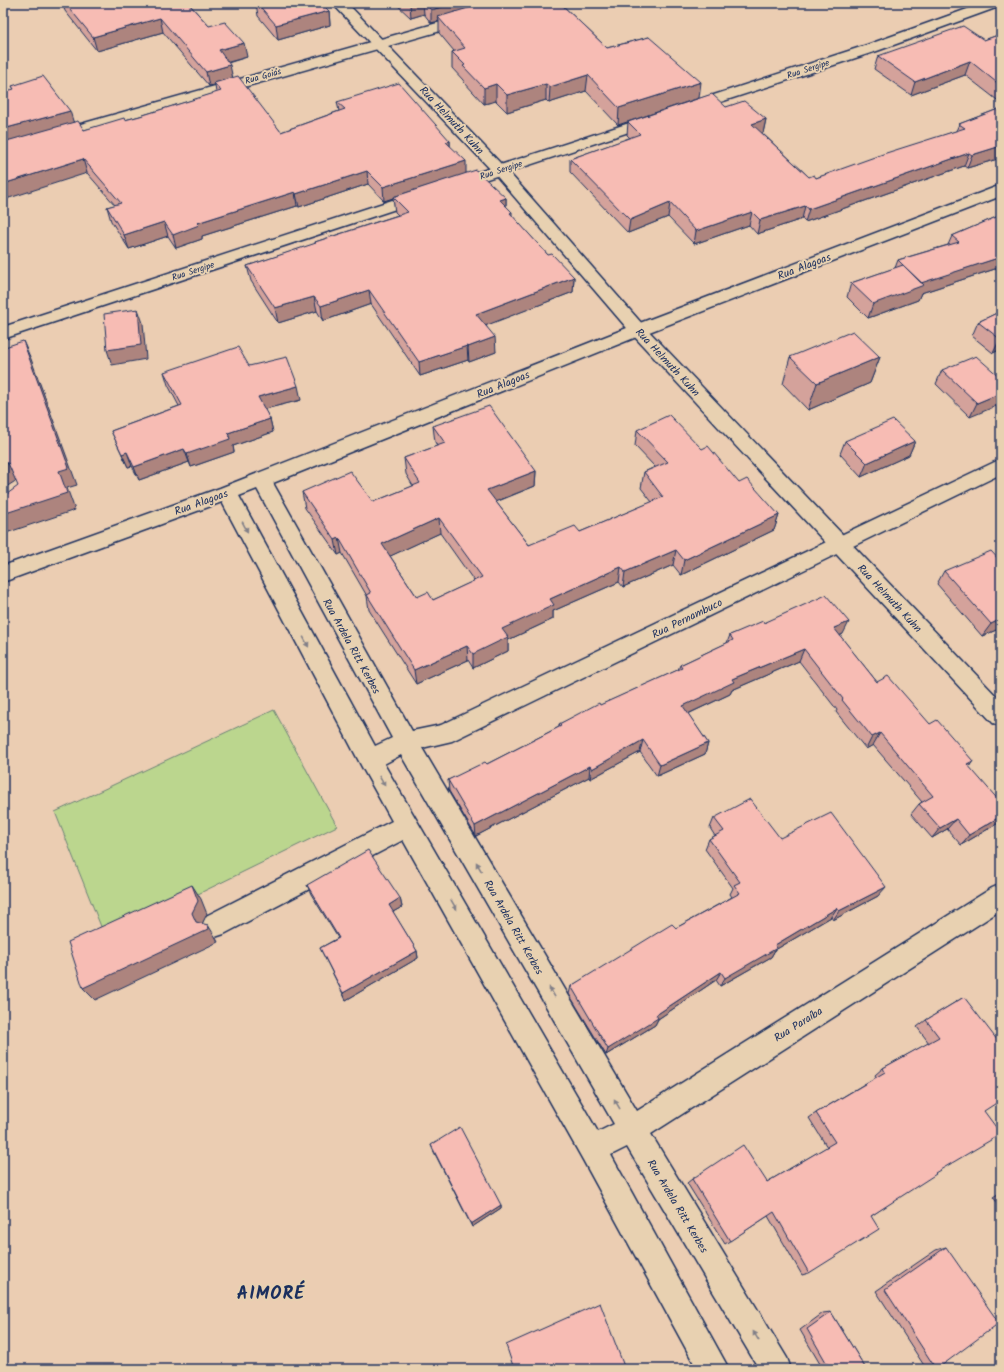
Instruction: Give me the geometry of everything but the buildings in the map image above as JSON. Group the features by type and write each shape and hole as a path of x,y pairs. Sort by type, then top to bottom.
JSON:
{"street":[{"name":"Rua Helmuth Kuhn","path":"338,3 379,43 499,170 638,330 1001,716"},
{"name":"Rua Goiás","path":"3,151 523,3"},
{"name":"Rua Sergipe","path":"3,333 872,48 997,3"},
{"name":"Rua Alagoas","path":"3,574 227,493 638,330 1001,190"},
{"name":"Rua Pernambuco","path":"370,760 405,742 444,734 1001,466"},
{"name":"Rua Ardela Ritt Kerbes","path":"261,479 405,742 632,1130 776,1369"},
{"path":"227,493 370,760 593,1150 714,1369"},
{"path":"215,925 408,825"},
{"name":"Rua Paraíba","path":"593,1150 632,1130 1001,896"}],"green space":[{"path":"274,710 337,826 106,939 55,812"}],"district":[{"name":"AIMORÉ","path":"271,1293"}]}
